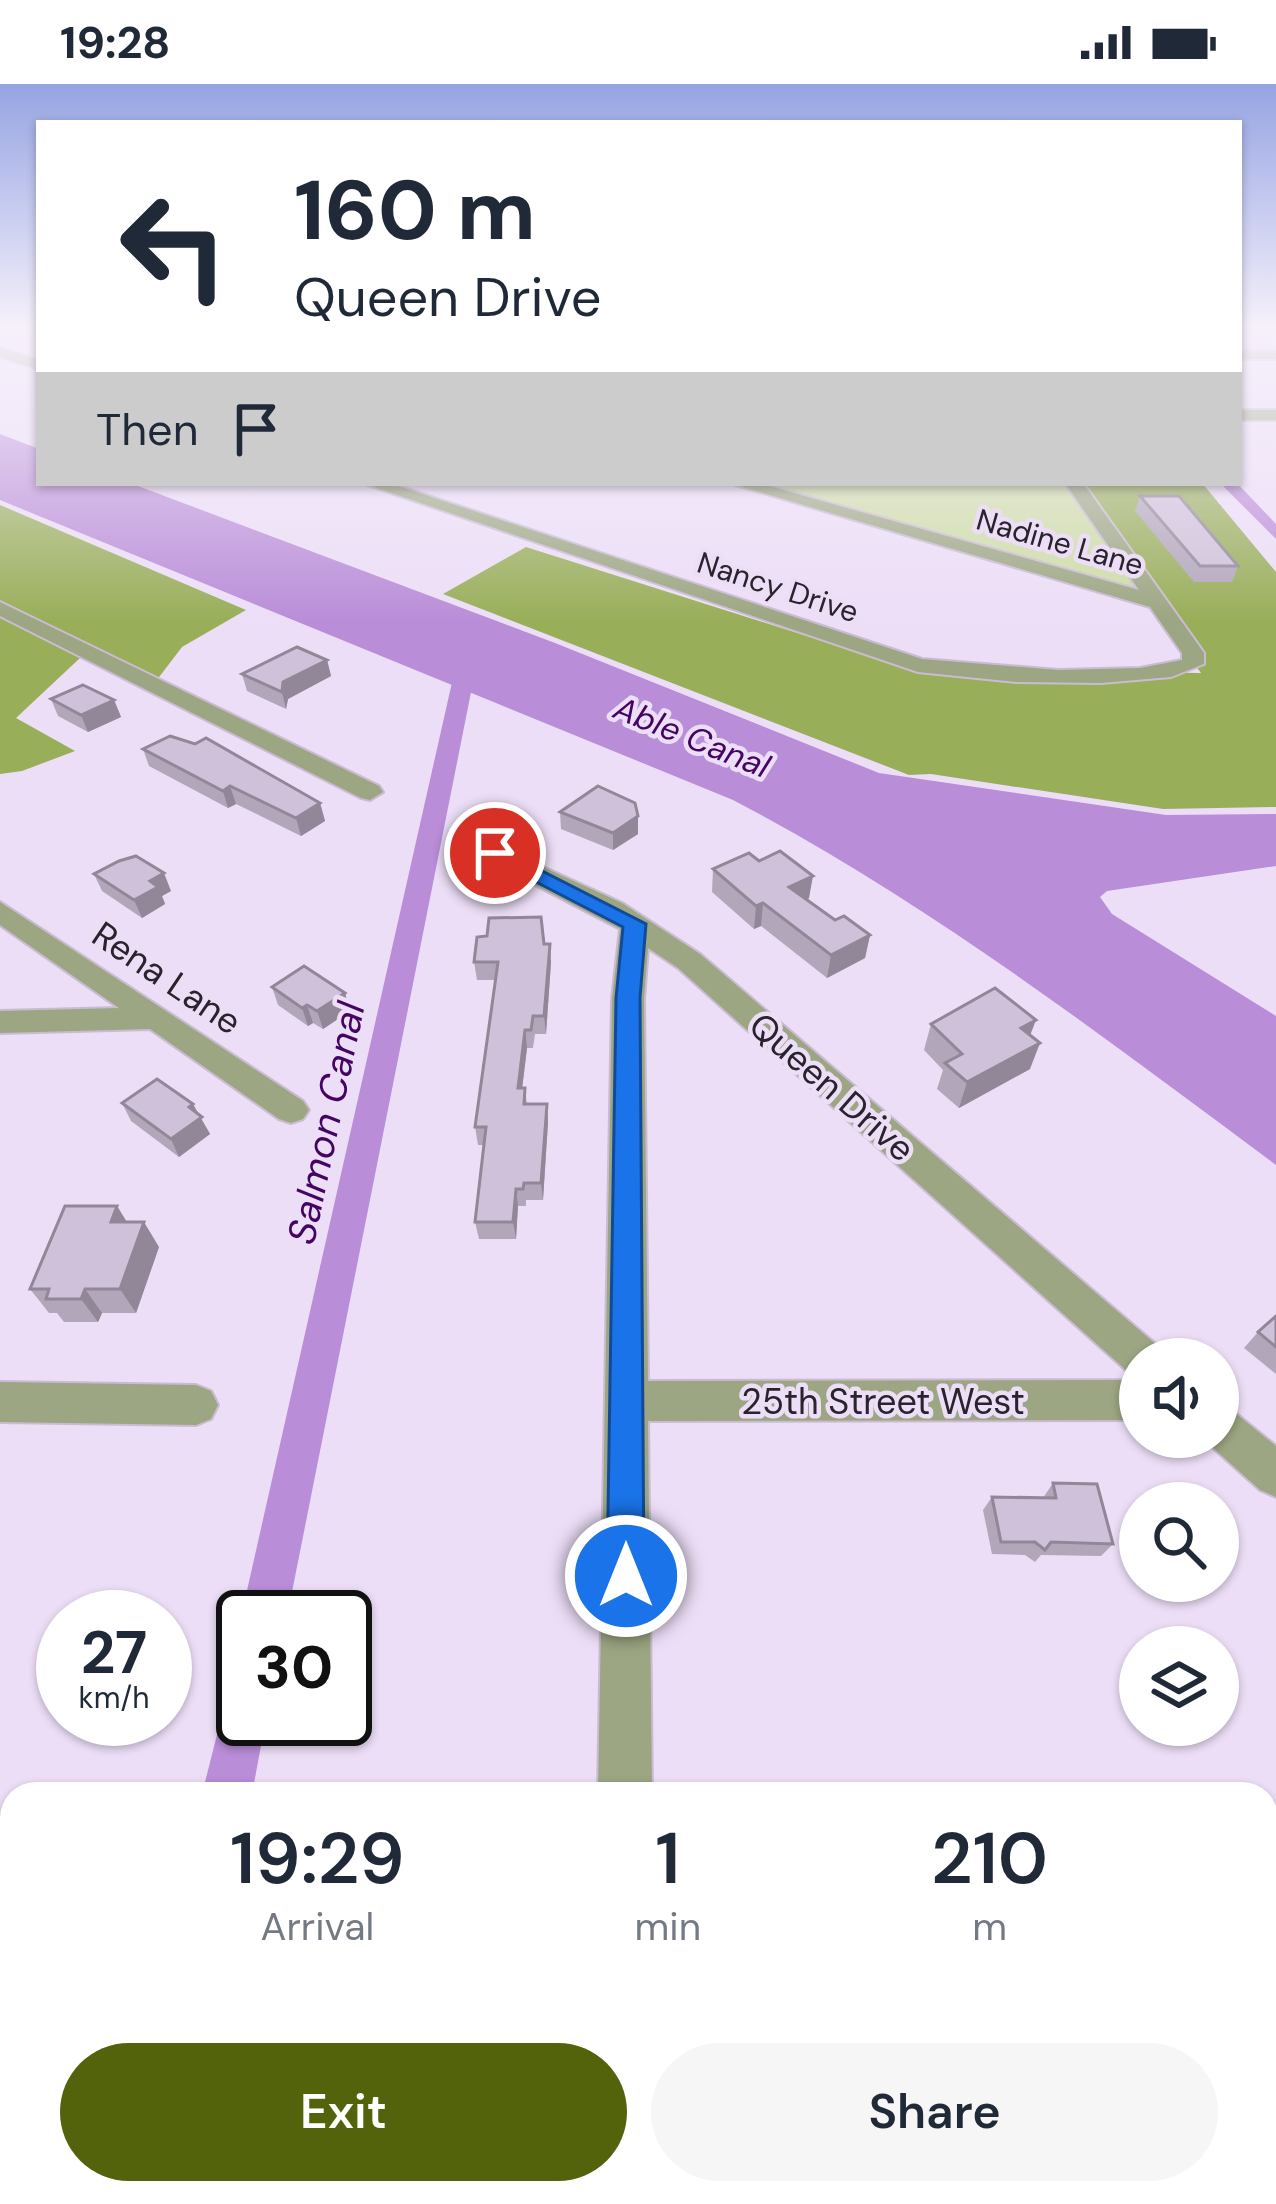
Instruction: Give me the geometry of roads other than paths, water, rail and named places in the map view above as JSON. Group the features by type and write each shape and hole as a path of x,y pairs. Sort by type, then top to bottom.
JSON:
{"street":[{"name":"Nancy Drive","path":"380,486 918,665 967,673 1179,671 1193,664 1193,653 1157,602"},
{"name":"Nadine Lane","path":"749,486 1157,602"},
{"path":"1076,486 1157,602"},
{"path":"0,608 370,792"},
{"name":"Queen Drive","path":"495,853 634,924 689,961 1119,1338"},
{"name":"Rena Lane","path":"0,911 291,1110"},
{"path":"625,1782 628,998 634,924"},
{"path":"0,1022 159,1018"},
{"name":"25th Street West","path":"626,1401 1119,1400"},
{"path":"0,1402 196,1405"},
{"path":"1239,1443 1276,1475"}],"water":[{"name":"Able Canal","path":"0,434 36,448 36,486 138,486 555,643 879,773 1166,815 1276,814 1276,866 1107,891 1100,897 1112,914 1276,1016 1276,1165 943,926 805,839 733,800 0,500"}],"waterway":[{"path":"1231,486 1276,534"},
{"name":"Salmon Canal","path":"270,1590 470,647"},
{"name":"Salmon Canal","path":"229,1782 237,1746"}]}
